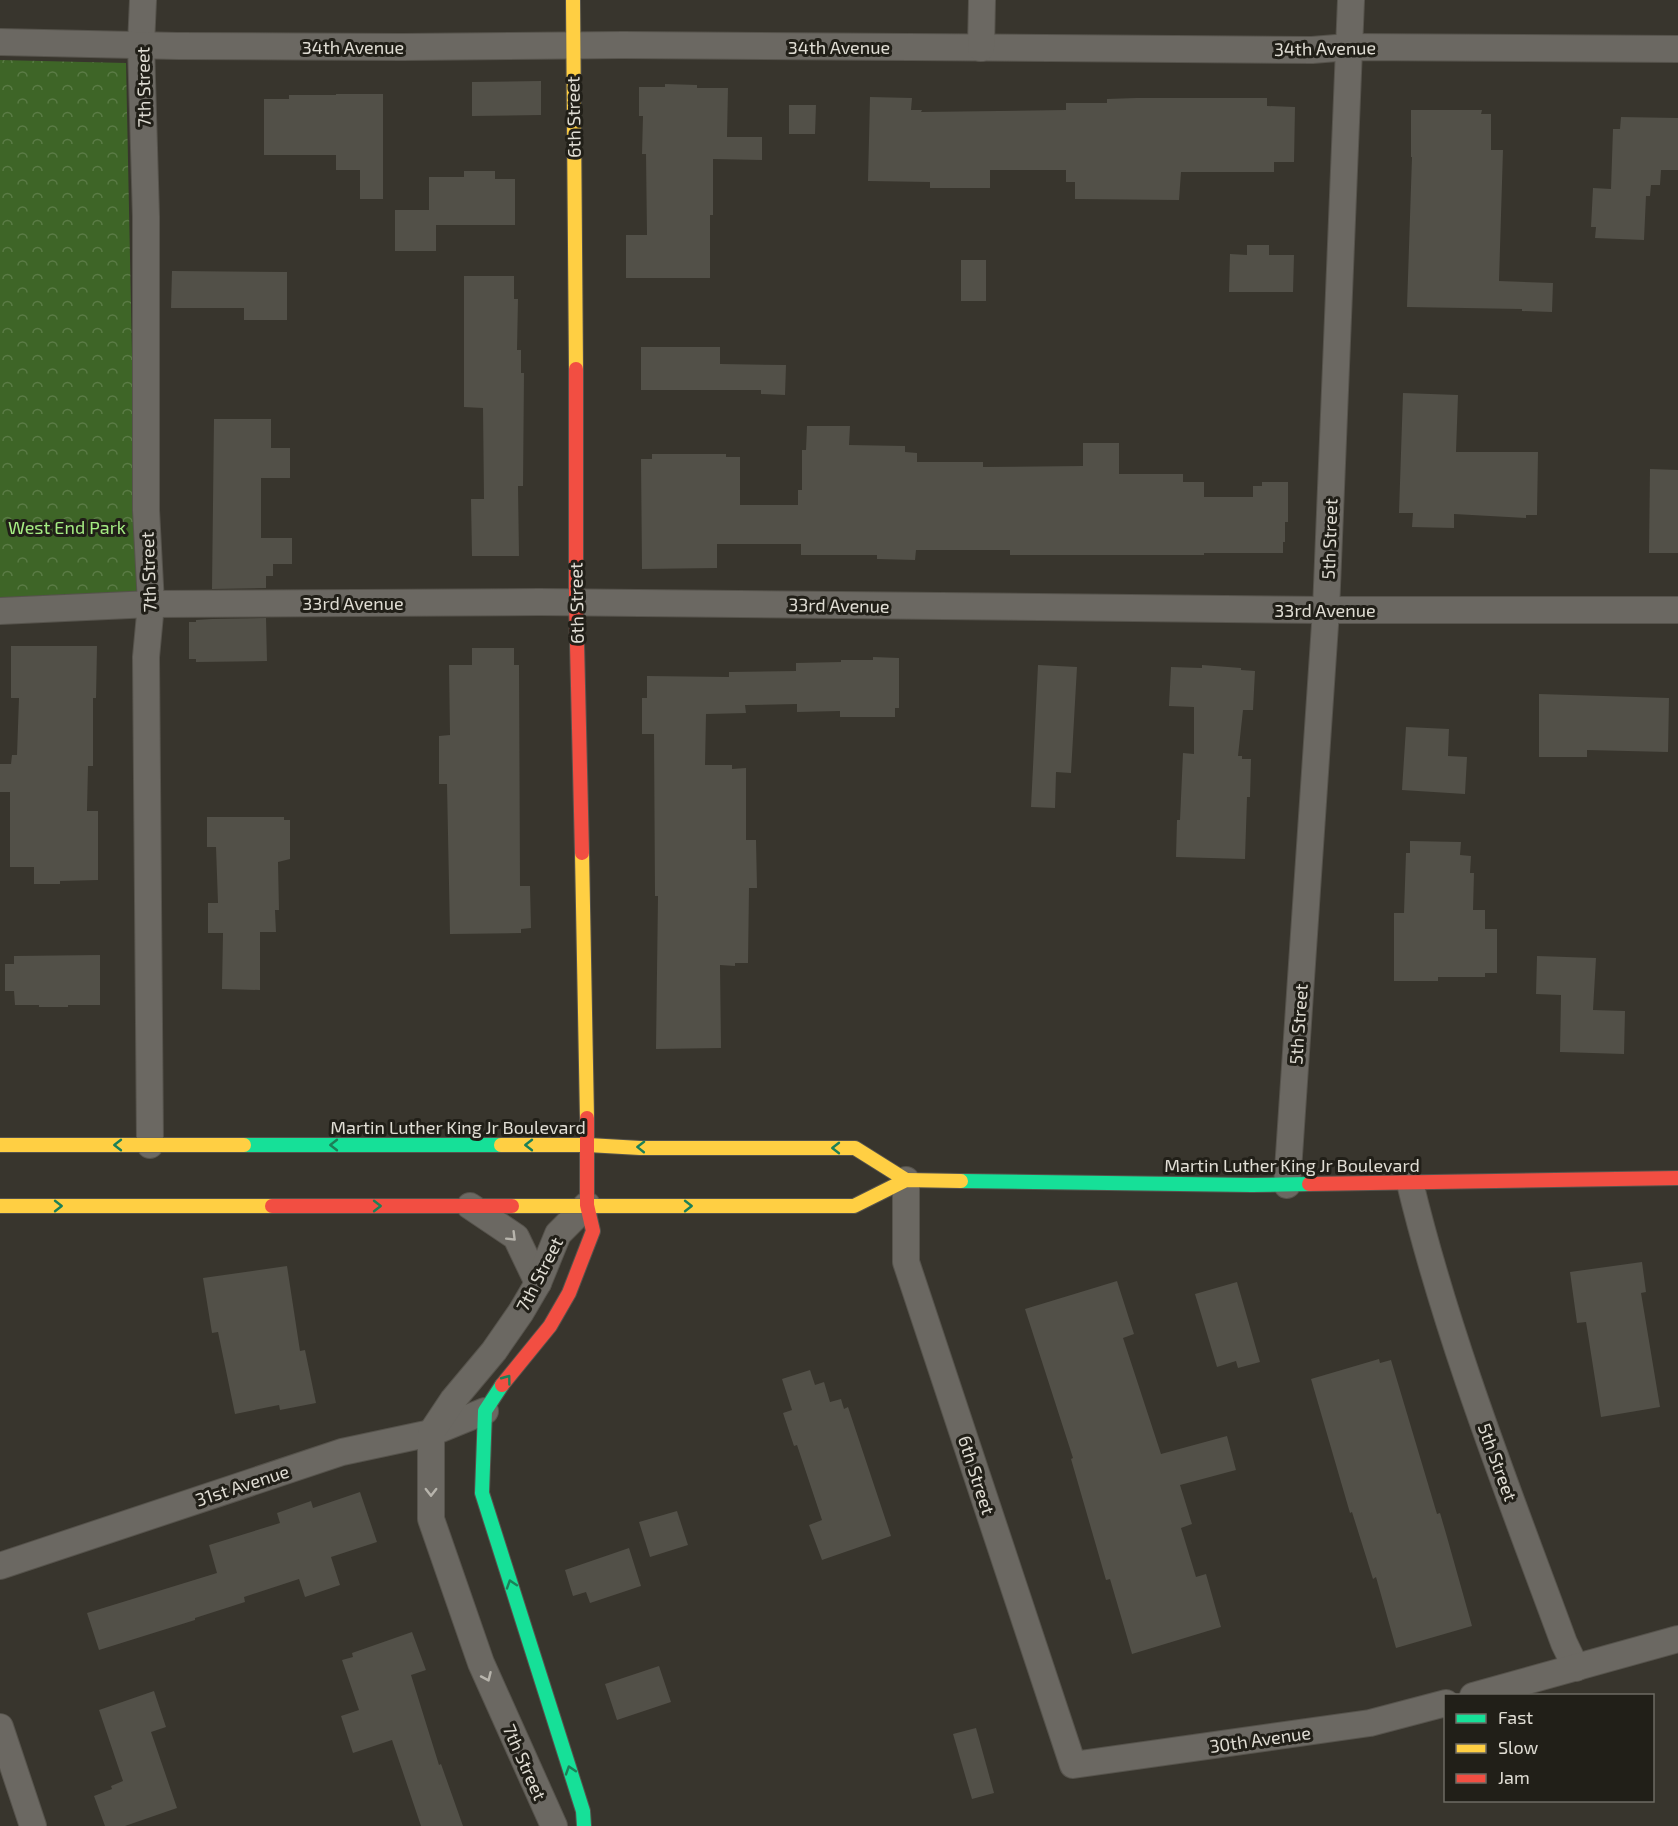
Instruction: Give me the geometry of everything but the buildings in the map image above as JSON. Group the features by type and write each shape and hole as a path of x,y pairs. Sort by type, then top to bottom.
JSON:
{"main road":[{"name":"6th Street","path":"573,0 576,602 588,1145 587,1205"},
{"name":"Martin Luther King Jr Boulevard","path":"0,1146 588,1145 640,1148 855,1148 906,1180"},
{"name":"Martin Luther King Jr Boulevard","path":"0,1206 854,1206 906,1180 1287,1185 1678,1178"},
{"name":"7th Street","path":"584,1826 583,1811 482,1493 485,1411 504,1382 550,1326 568,1293 593,1231 587,1205"}],"street":[{"name":"7th Street","path":"143,0 141,45 146,217 146,510 152,604 146,657 150,1145"},
{"path":"981,48 982,0"},
{"name":"5th Street","path":"1287,1185 1326,610 1351,0"},
{"name":"34th Avenue","path":"0,42 414,47 573,45 1324,50 1349,47 1678,49"},
{"name":"33rd Avenue","path":"0,611 152,604 576,602 1326,610 1678,610"},
{"name":"6th Street","path":"906,1180 906,1262 1074,1765"},
{"name":"5th Street","path":"1410,1183 1424,1242 1461,1362 1564,1643 1576,1668"},
{"name":"7th Street","path":"554,1826 481,1663 431,1519 431,1433 453,1400 494,1351 521,1312 538,1283 558,1234 587,1205"},
{"path":"470,1206 516,1237 538,1283"},
{"name":"31st Avenue","path":"0,1566 342,1452 431,1433 485,1411"},
{"path":"1477,1694 1678,1639"},
{"name":"30th Avenue","path":"1074,1765 1370,1723 1444,1704"},
{"path":"0,1727 33,1826"}],"green space":[{"name":"West End Park","path":"0,60 126,63 137,598 0,598"}],"traffic: fast":[{"path":"244,1145 501,1145"},
{"path":"961,1181 1309,1184"},
{"path":"502,1385 485,1411 482,1493 583,1811 584,1826"}],"traffic: slow":[{"path":"573,0 576,369"},
{"path":"582,853 587,1118"},
{"path":"0,1145 244,1145"},
{"path":"501,1145 588,1145 640,1148 855,1148 906,1180"},
{"path":"512,1206 854,1206 906,1180 961,1181"},
{"path":"0,1206 272,1206"}],"traffic: jam":[{"path":"576,369 576,602 582,853"},
{"path":"502,1385 550,1326 569,1293 593,1231 587,1205 587,1118"},
{"path":"1309,1184 1678,1178"},
{"path":"272,1206 512,1206"}]}
